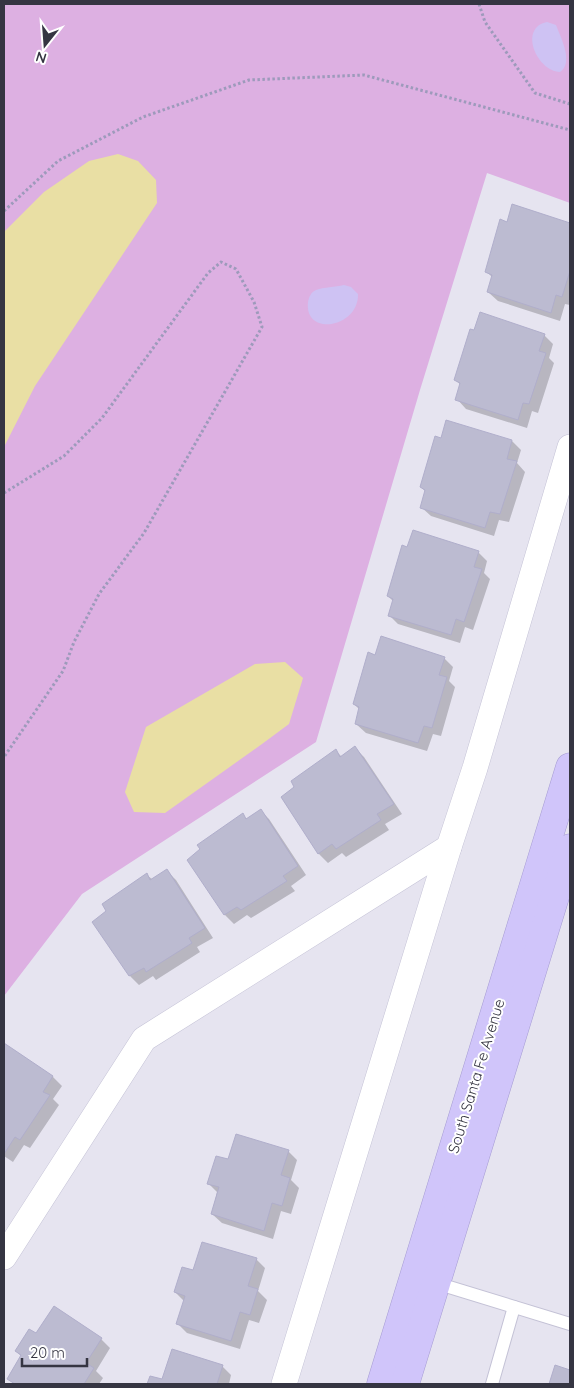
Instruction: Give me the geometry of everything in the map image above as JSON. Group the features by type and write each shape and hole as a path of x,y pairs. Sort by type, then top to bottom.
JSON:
{"main road":[{"name":"South Santa Fe Avenue","path":"381,1384 570,767"},
{"name":"South Santa Fe Avenue","path":"405,1384 570,848"}],"street":[{"path":"284,1384 449,847 476,768 570,447"},
{"path":"4,1257 144,1039 449,847"}],"lane":[{"path":"436,1283 570,1324"},
{"path":"492,1384 514,1307"}],"path":[{"path":"479,4 485,22 535,93 570,104"},
{"path":"4,211 58,160 143,117 249,80 364,75 570,130"},
{"path":"4,494 64,456 102,418 208,273 220,262 236,269 254,302 262,327 144,533 99,594 74,642 63,671 4,757"}],"shaded area":[{"path":"4,4 570,4 570,203 487,173 420,390 316,742 82,894 4,996"},
{"path":"118,154 138,161 156,180 157,203 35,386 4,447 4,232 44,192 89,161"},
{"path":"285,662 303,678 289,724 165,813 134,812 125,792 146,727 255,664"}],"sand":[{"path":"547,22 556,25 565,50 566,63 560,72 544,65 534,49 532,40 534,32 538,26"},
{"path":"344,285 351,287 358,294 356,306 350,315 342,321 332,324 322,324 314,320 309,313 308,302 312,293 319,289"}],"building":[{"path":"512,204 570,223 570,271 562,297 556,295 551,313 487,292 492,275 485,272 500,219 507,222"},
{"path":"480,312 545,334 539,351 546,353 529,404 523,403 518,420 455,400 460,383 454,380 470,329 474,330"},
{"path":"446,420 512,440 507,459 517,461 500,514 490,512 485,528 420,508 425,490 420,487 435,436 441,438"},
{"path":"413,530 479,551 474,567 482,569 464,622 456,619 451,635 388,616 393,599 387,596 402,545 407,547"},
{"path":"381,636 445,657 439,675 447,677 432,728 424,726 418,743 355,724 359,707 353,704 368,652 375,655"},
{"path":"355,746 394,804 377,814 381,820 336,849 332,844 318,854 281,797 294,787 291,781 336,749 340,757"},
{"path":"261,809 298,866 283,876 287,881 241,910 237,907 224,915 187,860 200,849 197,845 243,813 246,819"},
{"path":"167,869 205,928 189,938 192,943 146,972 144,968 129,976 92,922 106,911 102,904 147,873 150,880"},
{"path":"4,1043 53,1076 43,1092 50,1095 20,1140 15,1137 4,1154"},
{"path":"236,1134 289,1150 281,1175 290,1178 282,1206 272,1203 264,1231 211,1214 219,1187 207,1184 216,1156 228,1159"},
{"path":"202,1242 257,1258 248,1286 258,1289 250,1315 240,1312 231,1341 176,1324 185,1296 174,1292 182,1267 193,1270"},
{"path":"54,1306 102,1338 86,1363 94,1368 84,1384 15,1384 7,1379 21,1355 15,1351 29,1329 36,1333"},
{"path":"172,1349 223,1365 217,1384 147,1384 150,1376 162,1379"},
{"path":"555,1365 570,1370 570,1384 549,1384"}]}
